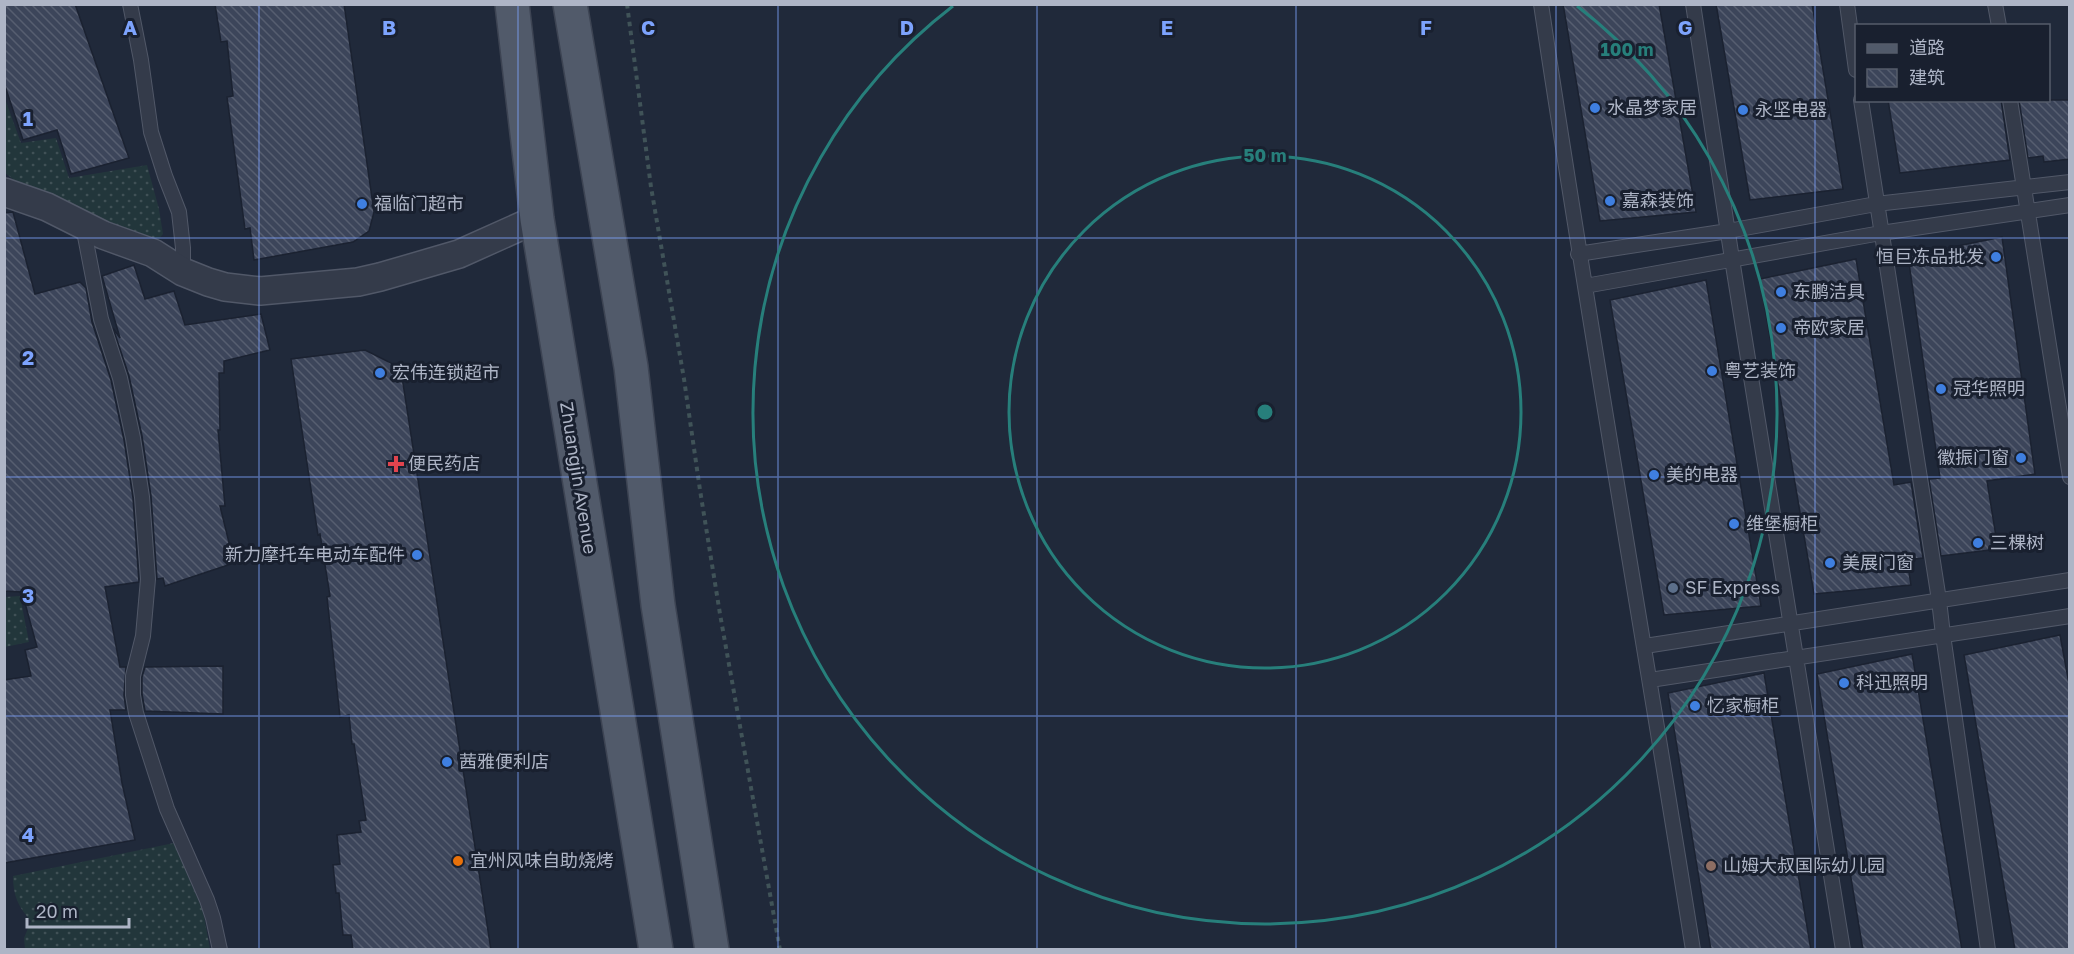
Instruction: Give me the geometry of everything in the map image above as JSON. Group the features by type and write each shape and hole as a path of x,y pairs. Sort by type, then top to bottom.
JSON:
{"main road":[{"name":"Zhuangjin Avenue","path":"512,4 537,219 656,950"},
{"path":"570,4 632,367 658,605 712,950"}],"street":[{"path":"4,192 47,207 83,226 153,253 183,272 225,287 260,291 358,282 451,257 537,219"}],"lane":[{"path":"129,4 141,60 151,132 178,212 183,248 183,272"},
{"path":"1541,4 1578,254 1645,646 1693,950"},
{"path":"1693,4 1731,259 1843,950"},
{"path":"1847,4 1855,57"},
{"path":"1995,4 1999,24"},
{"path":"1861,102 1939,600 1942,635 1988,950"},
{"path":"2010,102 2070,477"},
{"path":"1578,254 1728,231 1876,204 2070,182"},
{"path":"1585,286 1881,233 2070,205"},
{"path":"83,226 101,320 120,378 131,428 142,497 148,579 142,636 133,676 136,713 167,809 207,900 220,950"},
{"path":"1645,646 2070,580"},
{"path":"1650,680 2070,616"}],"path":[{"path":"627,4 651,187 684,379 709,546 780,950"}],"green space":[{"path":"4,96 21,143 56,138 69,178 147,165 163,234 157,241 140,237 23,187 4,172"},
{"path":"20,596 29,642 5,647 5,597"},
{"path":"174,843 203,911 210,949 25,949 24,938 31,921 17,900 13,876"}],"building":[{"path":"4,4 75,4 129,158 71,174 57,130 23,140 4,83"},
{"path":"215,4 344,4 374,212 369,231 353,242 254,260 250,228 245,229 227,97 233,96 227,41 221,42"},
{"path":"1563,4 1659,4 1696,212 1600,221"},
{"path":"1716,4 1812,4 1843,189 1750,200"},
{"path":"2070,100 2070,159 2044,162 2043,156 2028,158 2019,102"},
{"path":"1888,102 2001,102 2010,160 1900,173"},
{"path":"13,212 35,294 80,282 86,288 92,322 111,380 124,440 133,498 139,582 105,587 120,667 126,667 124,695 126,710 110,710 122,783 135,840 4,863 4,680 31,676 25,650 37,647 22,592 4,591 4,213"},
{"path":"2002,237 2035,474 1987,481 1998,549 1941,556 1929,479 1940,478 1908,256"},
{"path":"1856,259 1894,485 1911,482 1923,558 1907,560 1911,585 1814,594 1760,279"},
{"path":"134,265 145,299 174,291 185,325 261,314 270,350 224,361 224,373 219,373 220,430 218,430 225,506 220,506 234,563 165,586 163,578 157,579 151,496 142,436 129,376 113,328 120,338 102,276"},
{"path":"1706,280 1761,606 1664,615 1610,300"},
{"path":"365,350 391,363 402,377 491,950 353,950 351,935 343,935 339,893 336,893 333,865 340,864 337,835 361,832 359,821 366,820 349,715 340,717 327,597 330,596 320,534 318,535 291,359"},
{"path":"2060,635 2070,689 2070,950 2015,950 1964,655"},
{"path":"1912,654 1962,950 1863,950 1817,674"},
{"path":"223,666 223,714 145,711 142,677 145,667"},
{"path":"1764,673 1811,950 1711,950 1668,693"}],"place":[{"name":"水晶梦家居","path":"1595,108"},
{"name":"永坚电器","path":"1743,110"},
{"name":"嘉森装饰","path":"1610,201"},
{"name":"福临门超市","path":"362,204"},
{"name":"恒巨冻品批发","path":"1996,257"},
{"name":"东鹏洁具","path":"1781,292"},
{"name":"帝欧家居","path":"1781,328"},
{"name":"粤艺装饰","path":"1712,371"},
{"name":"宏伟连锁超市","path":"380,373"},
{"name":"冠华照明","path":"1941,389"},
{"name":"徽振门窗","path":"2021,458"},
{"name":"便民药店","path":"396,464"},
{"name":"美的电器","path":"1654,475"},
{"name":"维堡橱柜","path":"1734,524"},
{"name":"三棵树","path":"1978,543"},
{"name":"新力摩托车电动车配件","path":"417,555"},
{"name":"美展门窗","path":"1830,563"},
{"name":"SF Express","path":"1673,588"},
{"name":"科迅照明","path":"1844,683"},
{"name":"忆家橱柜","path":"1695,706"},
{"name":"茜雅便利店","path":"447,762"},
{"name":"宜州风味自助烧烤","path":"458,861"},
{"name":"山姆大叔国际幼儿园","path":"1711,866"}]}
